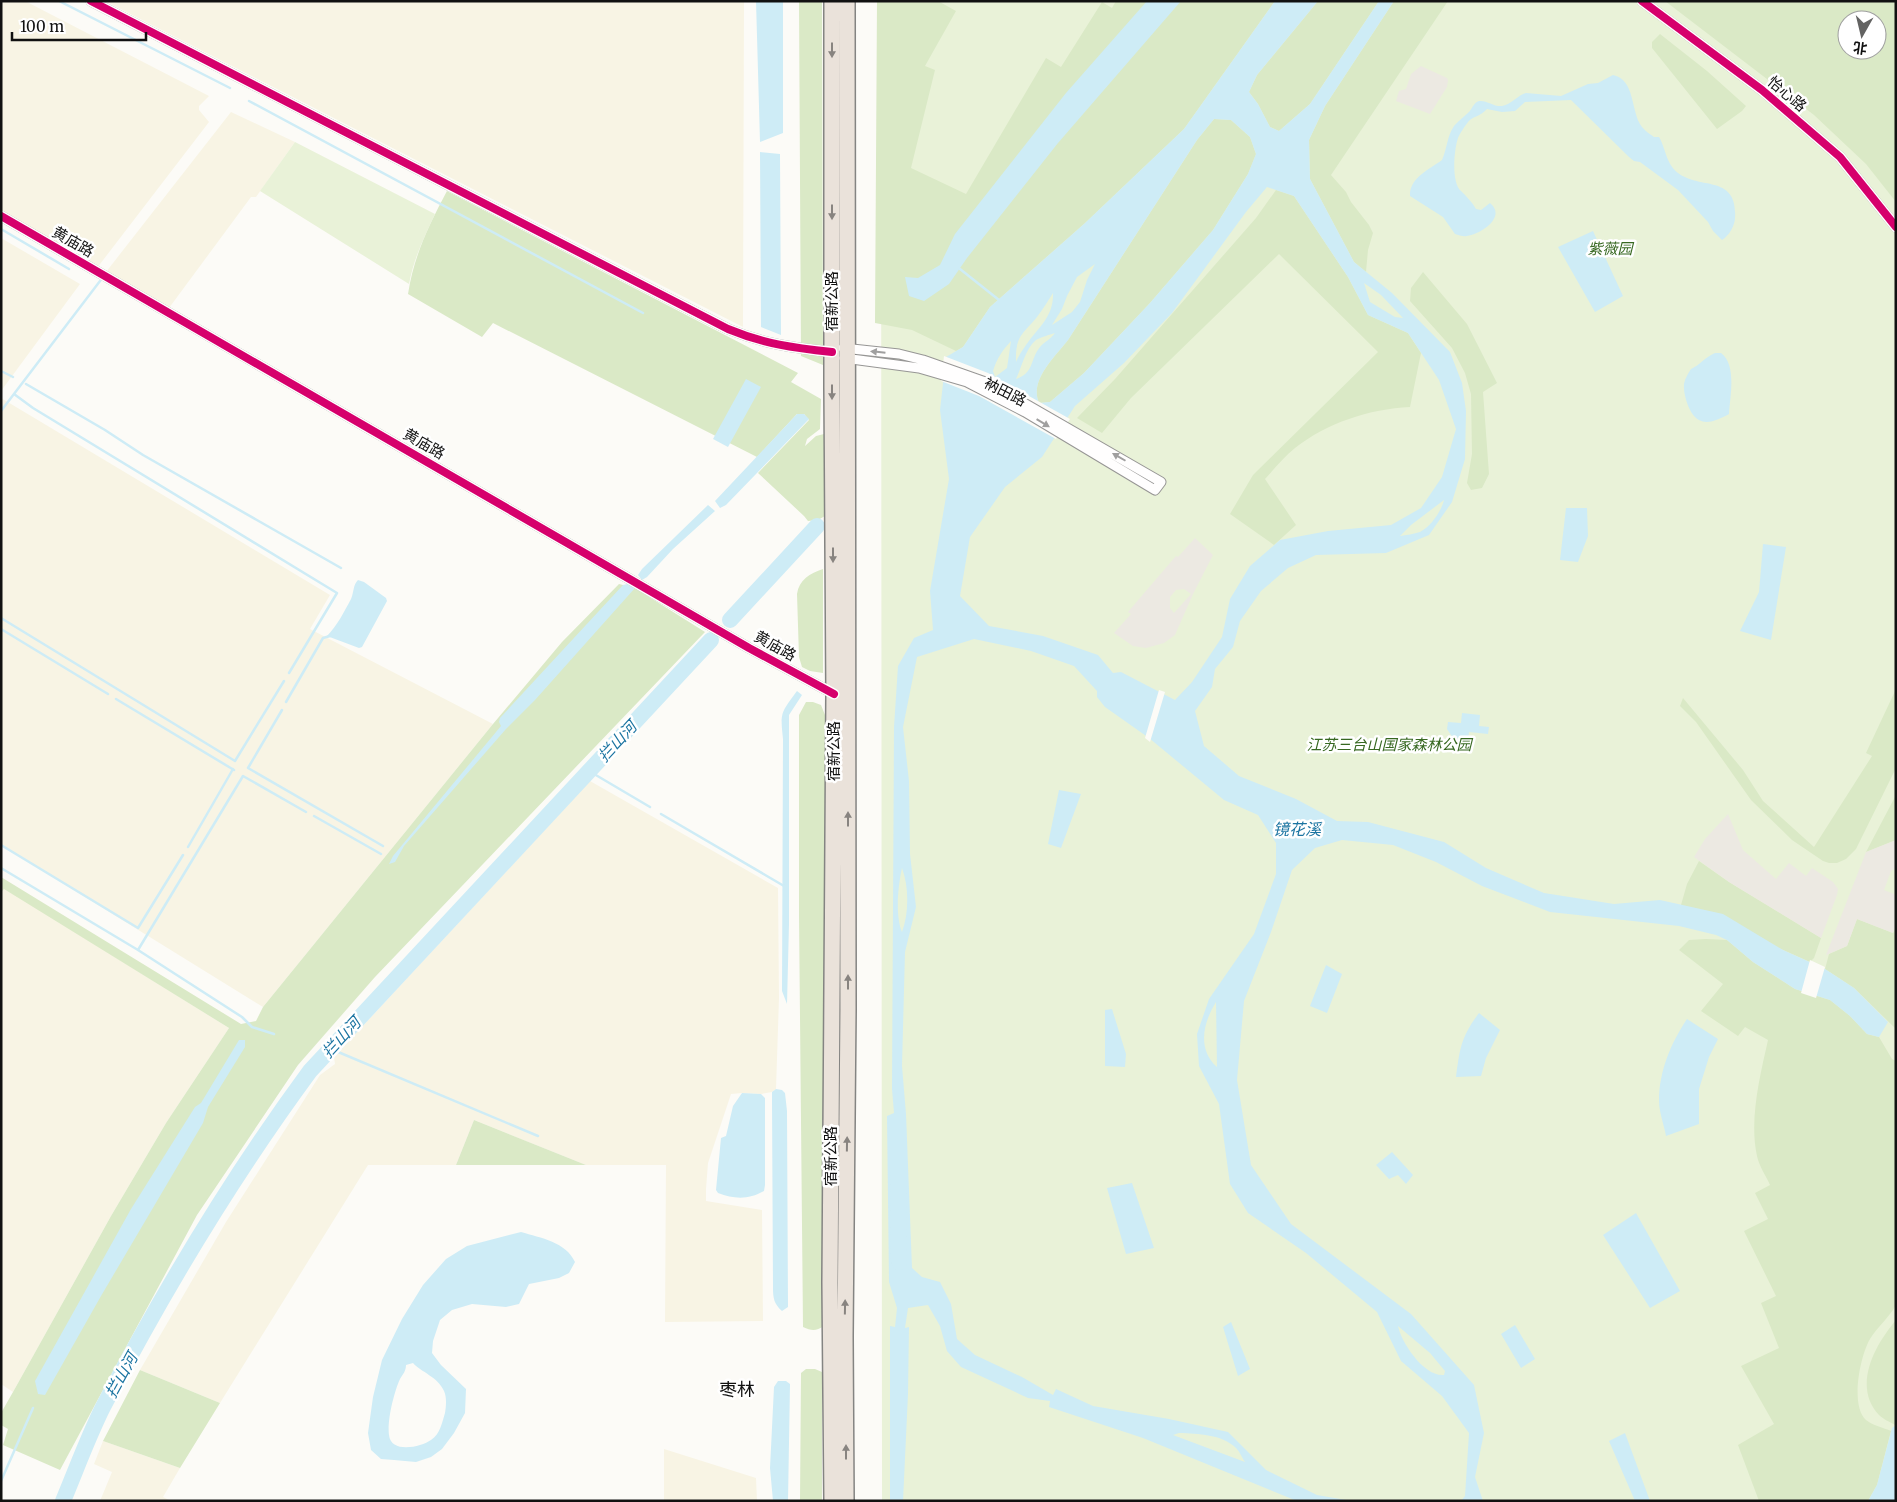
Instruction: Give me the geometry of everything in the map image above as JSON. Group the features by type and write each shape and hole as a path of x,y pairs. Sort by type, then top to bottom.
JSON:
{"highway":[{"name":"宿新公路","path":"832,1 834,694 830,1273 832,1501"},
{"name":"宿新公路","path":"846,1501 845,1356 848,1009 847,1"}],"street":[{"name":"衲田路","path":"91,1 728,329 753,340 788,347 921,364 967,382 1066,432 1161,482 1155,490 1066,432"},
{"name":"怡心路","path":"1642,1 1762,90 1840,157 1896,227"},
{"name":"黄庙路","path":"1,216 749,648 834,694"}],"shaded area":[{"path":"1,1 25,1 209,96 199,106 199,110 209,122 97,268 1,211"},
{"path":"105,1 744,1 743,327"},
{"path":"1421,66 1448,80 1447,87 1430,114 1396,101 1399,91 1406,89 1411,74"},
{"path":"231,112 295,142 256,197 251,197 169,308 106,272"},
{"path":"1,238 80,284 1,391"},
{"path":"1,398 330,595 310,629 493,724 263,1007 1,845"},
{"path":"1195,538 1213,555 1175,635 1164,643 1146,648 1133,646 1114,633 1131,614 1128,612 1176,556 1178,557","holes":["1184,589 1191,594 1174,613 1170,608 1170,597 1176,590"]},
{"path":"590,781 778,888 779,998 776,1089 772,1092 761,1094 731,1094 708,1163 706,1189 706,1201 762,1210 763,1321 665,1322 666,1165 586,1165 474,1120 456,1165 368,1165 220,1403 140,1370 226,1222 320,1075 335,1064 334,1057"},
{"path":"1728,814 1743,850 1776,879 1789,863 1806,876 1812,868 1833,882 1838,889 1837,895 1821,938 1729,882 1694,857 1705,839"},
{"path":"1896,840 1896,868 1891,871 1884,890 1894,894 1896,901 1896,926 1893,933 1857,919 1847,946 1826,955 1866,852"},
{"path":"4,888 229,1028 166,1123 111,1216 13,1392 1,1384 1,892"},
{"path":"103,1441 180,1468 163,1497 171,1501 100,1501 112,1472 94,1464"},
{"path":"664,1449 756,1478 757,1501 664,1501"}],"green space":[{"path":"799,1 822,1 823,365 801,356"},
{"path":"877,1 938,1 956,11 925,66 935,70 911,168 966,194 1046,58 1061,67 1102,2 1112,8 1116,1 1275,1 1184,129 1084,224 990,307 963,347 956,351 912,330 875,323"},
{"name":"江苏三台山国家森林公园","path":"881,1 1896,1 1896,1501 882,1501"},
{"path":"1318,1 1379,1 1310,104 1279,131 1270,127 1258,104 1249,92 1257,75"},
{"path":"1394,1 1448,1 1331,175 1346,192 1373,233 1368,250 1366,272 1354,262 1310,179 1309,140 1325,106"},
{"path":"1665,1 1896,1 1896,202 1866,164 1814,115"},
{"path":"1660,34 1707,71 1746,106 1742,111 1717,129 1652,48 1652,42"},
{"path":"1214,119 1231,120 1250,137 1256,154 1248,174 1213,230 1150,303 1084,373 1050,402 1039,403 1037,386 1040,377 1050,361 1068,340 1197,140"},
{"path":"295,142 435,214 423,239 409,284 260,191"},
{"path":"1276,190 1294,196 1348,277 1368,315 1408,333 1421,353 1410,407 1364,414 1321,431 1295,448 1265,479 1296,525 1274,545 1230,514 1253,475 1378,352 1279,254 1131,398 1102,433 1077,418 1115,379 1256,218"},
{"path":"447,191 798,373 791,382 821,399 820,429 807,439 805,446 816,436 824,434 825,516 818,520 808,521 758,473 809,420 804,414 797,414 757,457 493,323 482,337 408,294 414,266 423,241"},
{"path":"1423,272 1467,324 1497,383 1483,392 1489,474 1482,488 1471,490 1467,483 1472,454 1471,394 1465,373 1452,348 1410,301 1411,288"},
{"path":"823,569 823,673 810,671 802,667 799,657 797,594 800,585 806,578"},
{"path":"619,584 635,588 705,632 375,977 298,1065 197,1215 60,1470 3,1445 8,1429 1,1425 1,1413 111,1216 166,1123 229,1028 4,889 1,892 1,877 241,1024 256,1021 263,1007 493,724 562,642"},
{"path":"1896,689 1896,768 1856,849 1846,859 1837,863 1823,861 1792,840 1751,800 1696,722 1680,706 1683,698 1743,770 1763,801 1814,847 1872,756 1866,753"},
{"path":"806,702 821,705 825,715 826,1315 824,1326 814,1330 803,1327 799,715"},
{"path":"1896,795 1896,840 1866,852"},
{"path":"1699,861 1729,882 1821,938 1814,958 1810,962 1681,905 1687,884"},
{"path":"1857,919 1893,933 1896,926 1896,1029 1854,988 1825,969 1829,954 1847,946"},
{"path":"1689,940 1727,940 1753,962 1795,989 1830,1000 1850,1016 1867,1034 1879,1037 1892,1059 1896,1061 1896,1305 1866,1347 1858,1381 1858,1404 1861,1413 1866,1420 1891,1431 1877,1485 1868,1501 1759,1501 1738,1445 1774,1424 1741,1366 1779,1348 1761,1303 1776,1296 1744,1231 1768,1219 1755,1193 1770,1185 1758,1160 1754,1128 1756,1098 1768,1040 1745,1027 1738,1036 1701,1011 1723,984 1679,950"},
{"path":"474,1120 586,1165 456,1165"},
{"path":"1896,1320 1895,1425 1879,1415 1871,1404 1867,1391 1867,1379 1874,1353"},
{"path":"806,1369 815,1369 822,1372 822,1501 800,1501 801,1373"},
{"path":"140,1370 220,1403 180,1468 103,1441"}],"water":[{"path":"756,1 783,1 783,133 760,142"},
{"path":"1147,1 1181,1 1058,143 967,258 949,284 924,301 909,296 905,277 918,278 940,265 955,234 1066,93"},
{"name":"镜花溪","path":"1275,1 1318,1 1257,75 1249,92 1258,104 1270,127 1279,131 1310,104 1379,1 1394,1 1325,106 1309,140 1310,179 1354,262 1392,293 1450,352 1462,383 1466,411 1465,459 1452,502 1429,535 1386,553 1316,555 1288,568 1261,591 1240,621 1233,647 1215,669 1212,687 1195,711 1204,746 1239,776 1296,799 1337,821 1368,822 1444,842 1486,868 1544,893 1614,904 1660,900 1723,914 1783,950 1825,969 1854,988 1888,1022 1879,1037 1867,1034 1850,1016 1830,1000 1795,989 1753,962 1727,940 1716,935 1679,926 1550,912 1482,886 1436,862 1393,845 1342,840 1315,848 1292,870 1271,932 1244,1001 1237,1080 1251,1165 1291,1224 1411,1314 1474,1385 1484,1433 1475,1477 1483,1501 1461,1501 1465,1496 1469,1433 1442,1396 1401,1361 1377,1312 1306,1253 1248,1213 1230,1184 1219,1104 1199,1066 1197,1034 1209,999 1254,934 1276,874 1276,843 1258,815 1224,800 1149,738 1105,707 1097,697 1097,691 1074,666 1031,651 974,639 917,657 903,727 909,781 910,854 916,907 905,952 902,1066 906,1114 912,1268 922,1277 940,1282 951,1304 957,1339 975,1355 1022,1377 1053,1395 1056,1389 1093,1406 1169,1419 1228,1432 1266,1470 1317,1495 1352,1501 1297,1501 1143,1438 1049,1407 1050,1401 1028,1398 961,1367 947,1351 940,1326 928,1305 908,1308 905,1328 909,1327 903,1501 890,1501 890,1326 895,1327 897,1308 889,1282 887,1116 894,1113 892,1089 894,727 898,666 914,638 933,630 930,591 949,479 940,410 946,357 963,347 990,307 1084,224 1184,129","holes":["1214,119 1231,120 1250,137 1256,154 1248,174 1213,230 1150,303 1084,373 1050,402 1039,403 1037,386 1040,377 1050,361 1068,340 1197,140","1267,187 1294,196 1348,277 1368,315 1408,333 1439,380 1456,429 1442,477 1421,508 1391,525 1328,531 1280,540 1250,566 1230,599 1222,637 1192,682 1175,700 1121,672 1113,673 1098,655 1043,636 989,626 960,596 970,537 1005,487 1042,457 1075,406 1124,363 1172,313 1246,212","1095,264 1087,280 1080,302 1072,312 1052,325 1077,277","1364,283 1381,295 1403,318 1395,317 1370,302","1053,293 1051,309 1016,362 1017,346 1021,336","1055,333 1040,347 1026,373 1016,379 1026,353 1038,339","1011,341 1007,368 995,377 993,371 1002,351","1444,500 1438,514 1420,532 1400,536 1411,525","902,868 906,883 907,900 906,917 902,932 898,917 898,892","1216,1002 1217,1067 1211,1060 1204,1044 1205,1027","903,1192 906,1223 899,1241 893,1221 896,1204","1398,1326 1430,1353 1445,1371 1444,1375 1436,1374 1421,1365 1409,1349","1186,1433 1217,1437 1230,1443 1239,1451 1245,1462 1173,1435"]},
{"path":"1613,75 1626,83 1638,120 1646,131 1654,137 1659,137 1674,169 1687,178 1716,185 1730,195 1734,204 1735,221 1725,238 1722,240 1713,231 1708,222 1678,190 1640,162 1634,161 1629,157 1571,100 1525,102 1515,111 1502,112 1487,109 1470,120 1464,128 1458,138 1455,150 1455,173 1458,187 1476,209 1481,210 1490,203 1496,214 1490,224 1479,232 1465,236 1455,234 1443,217 1410,196 1413,184 1417,179 1442,160 1454,126 1477,102 1482,101 1502,106 1526,93 1561,96 1588,84 1598,83"},
{"path":"760,152 780,154 781,335 761,327"},
{"path":"1593,231 1623,296 1595,312 1558,247"},
{"path":"1715,353 1721,353 1726,358 1731,373 1729,414 1714,421 1706,422 1699,420 1692,414 1686,398 1684,384 1691,369"},
{"path":"746,379 761,387 728,447 713,439"},
{"path":"797,414 804,414 809,419 726,505 720,508 715,501"},
{"path":"708,505 715,511 642,580 638,575 642,569"},
{"path":"1566,508 1587,508 1588,536 1578,562 1560,560"},
{"path":"1763,544 1786,547 1771,640 1740,631 1759,592"},
{"path":"358,580 364,582 386,598 387,601 362,647 359,648 327,636 346,609"},
{"path":"627,584 635,588 535,700 506,729 404,846 395,862 389,864 393,856 501,726 500,718 623,585"},
{"path":"797,691 802,695 789,715 787,1004 782,991 782,718 785,709"},
{"path":"1462,713 1480,715 1479,726 1489,727 1488,734 1469,732 1468,739 1453,738 1447,729 1448,722 1461,723"},
{"path":"1059,790 1081,794 1061,848 1048,844"},
{"path":"1326,965 1342,974 1327,1013 1310,1006"},
{"path":"1112,1009 1126,1054 1125,1067 1105,1066 1105,1010"},
{"path":"1479,1013 1500,1030 1486,1058 1481,1076 1456,1077 1462,1043 1468,1029"},
{"path":"1687,1019 1718,1039 1709,1057 1699,1089 1699,1124 1666,1136 1659,1105 1661,1079 1671,1048"},
{"path":"239,1040 245,1040 245,1047 208,1107 203,1123 45,1395 38,1394 35,1381 131,1209 195,1107 201,1103"},
{"path":"776,1089 782,1090 785,1093 787,1111 788,1307 782,1311 776,1303 773,1292 772,1092"},
{"path":"742,1093 761,1094 765,1098 765,1185 764,1191 741,1198 724,1195 716,1190 721,1138 726,1136 733,1106"},
{"path":"1392,1152 1413,1175 1406,1184 1398,1175 1389,1179 1376,1165"},
{"path":"1132,1183 1154,1248 1126,1254 1107,1188"},
{"path":"1636,1213 1680,1291 1650,1308 1603,1235"},
{"path":"521,1232 559,1245 571,1255 575,1262 569,1273 559,1278 529,1284 519,1304 506,1307 472,1304 452,1310 440,1320 433,1341 432,1353 441,1365 466,1389 465,1413 442,1449 431,1457 416,1462 381,1459 371,1450 368,1433 373,1397 382,1360 402,1319 423,1285 446,1259 467,1246","holes":["413,1363 434,1378 441,1386 446,1396 445,1413 439,1431 434,1438 414,1447 401,1447 391,1441 389,1422 398,1385 406,1365"]},
{"path":"1231,1322 1250,1369 1238,1376 1223,1327"},
{"path":"1515,1325 1535,1359 1521,1368 1501,1334"},
{"path":"778,1381 786,1381 790,1384 788,1501 773,1501 770,1468 774,1387"},
{"path":"1896,1425 1895,1501 1868,1501 1877,1485 1892,1428"},
{"path":"1625,1433 1650,1501 1635,1501 1609,1441"}],"pier":[{"path":"944,356 988,373 1070,419 1056,439 979,396 941,381"},
{"path":"1159,690 1165,692 1150,742 1145,738"},
{"path":"1810,960 1825,967 1816,998 1801,993"}],"waterway":[{"path":"59,1 230,88"},
{"path":"249,101 643,313"},
{"path":"1,229 69,269"},
{"path":"960,269 999,300"},
{"path":"1,411 100,281"},
{"path":"1,371 13,377"},
{"path":"26,384 105,430 143,455 341,568"},
{"path":"14,394 33,408 337,593 289,673"},
{"name":"拦山河","path":"730,620 817,526"},
{"path":"1,618 235,761 284,681"},
{"path":"1,629 108,694"},
{"path":"286,702 323,638 330,636"},
{"name":"拦山河","path":"63,1501 103,1407 150,1320 226,1193 310,1071 711,640"},
{"path":"116,699 234,770"},
{"path":"282,710 248,768 383,846"},
{"path":"188,847 233,769"},
{"path":"589,771 650,807"},
{"path":"138,950 243,776 306,812"},
{"path":"661,814 784,886"},
{"path":"314,816 381,854"},
{"path":"1,845 138,928 183,855"},
{"path":"1,868 138,950 242,1017 252,1027 274,1034"},
{"path":"331,1049 538,1136"},
{"path":"898,1176 899,1262"},
{"path":"1,1481 33,1408"}],"cycle path":[{"path":"91,1 728,329 779,345 832,352"},
{"path":"1642,1 1762,90 1840,157 1896,227"},
{"path":"1,216 749,648 834,694"}],"district":[{"name":"枣林","path":"737,1390"}],"park label":[{"name":"紫薇园","path":"1610,249"}]}
